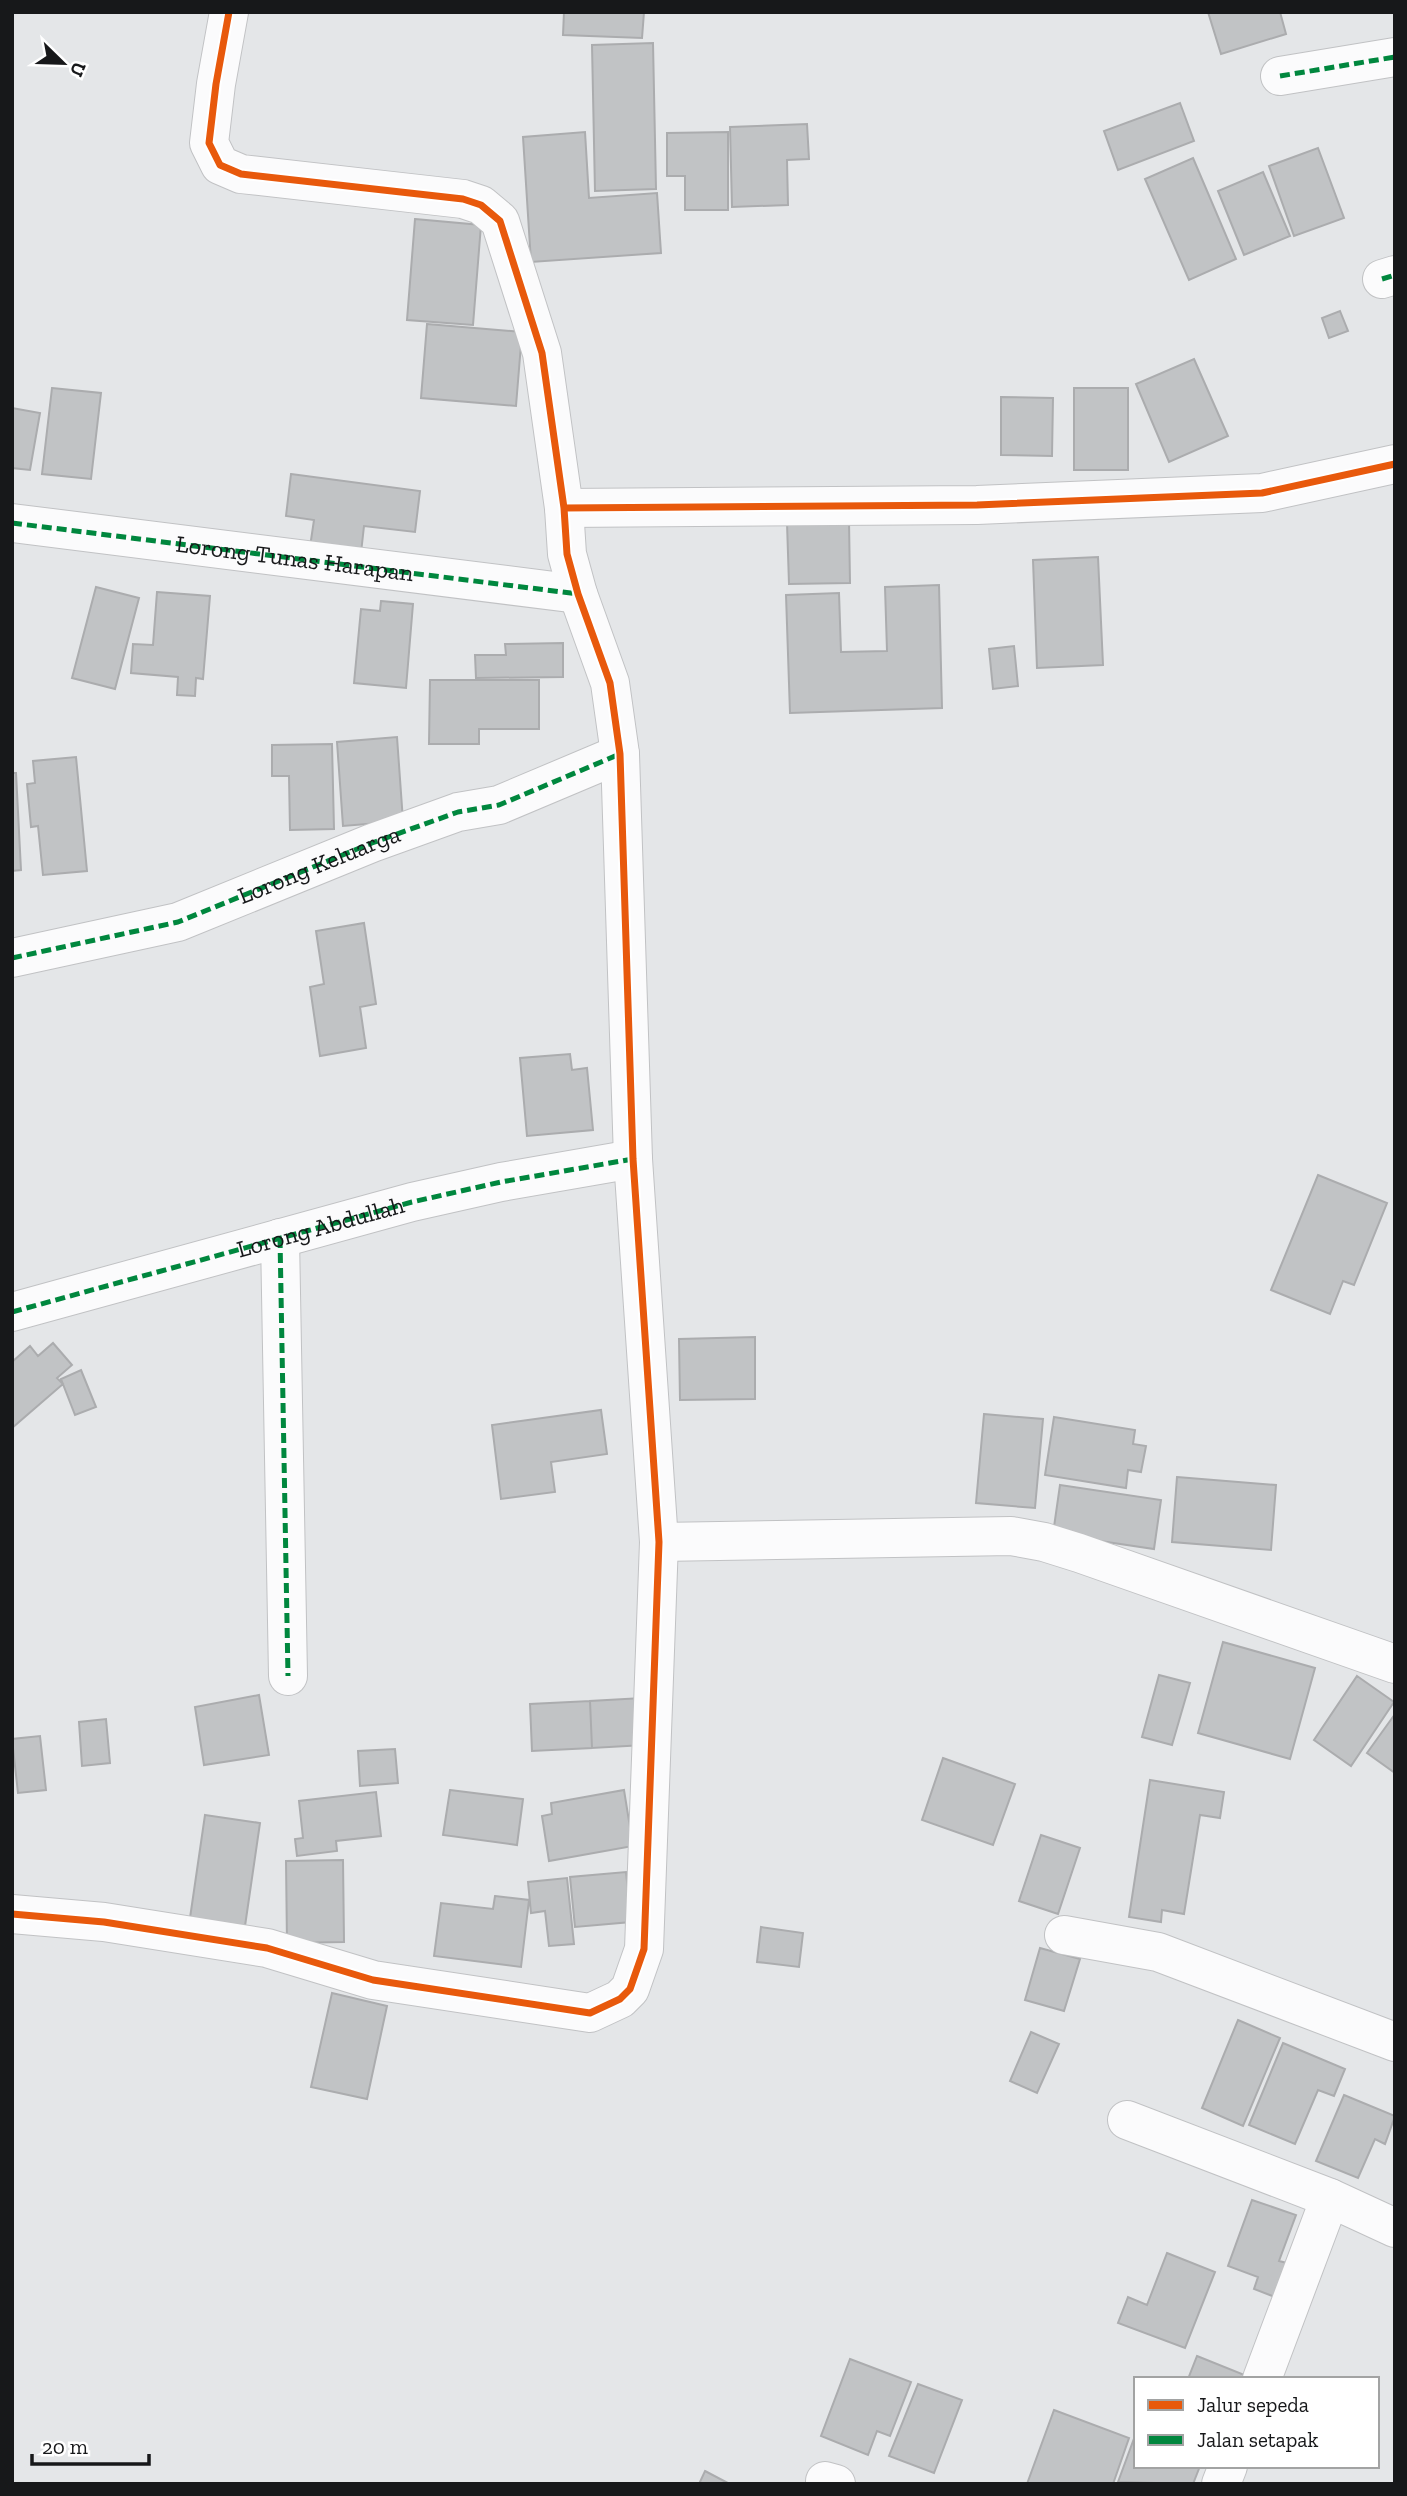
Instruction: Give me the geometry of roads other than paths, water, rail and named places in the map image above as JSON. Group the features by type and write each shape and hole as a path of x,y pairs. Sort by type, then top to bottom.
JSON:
{"street":[{"path":"12,1914 104,1922 267,1948 373,1980 590,2013 621,1999 630,1989 644,1949 659,1542 633,1159 620,754 610,683 578,594 567,554 564,508 542,353 500,220 481,205 463,199 241,174 220,165 209,143 229,12"},
{"path":"1280,76 1395,57"},
{"path":"564,508 977,505 1262,493 1395,464"},
{"name":"Lorong Tunas Harapan","path":"12,523 578,594"},
{"name":"Lorong Keluarga","path":"12,958 178,922 372,843 458,812 499,805 620,754"},
{"name":"Lorong Abdullah","path":"12,1312 412,1202 501,1182 633,1159"},
{"path":"280,1238 288,1676"},
{"path":"659,1542 1011,1536 1079,1553 1395,1664"},
{"path":"1064,1935 1158,1952 1395,2042"},
{"path":"1127,2120 1330,2198 1395,2228"},
{"path":"1263,2377 1330,2198"}]}
